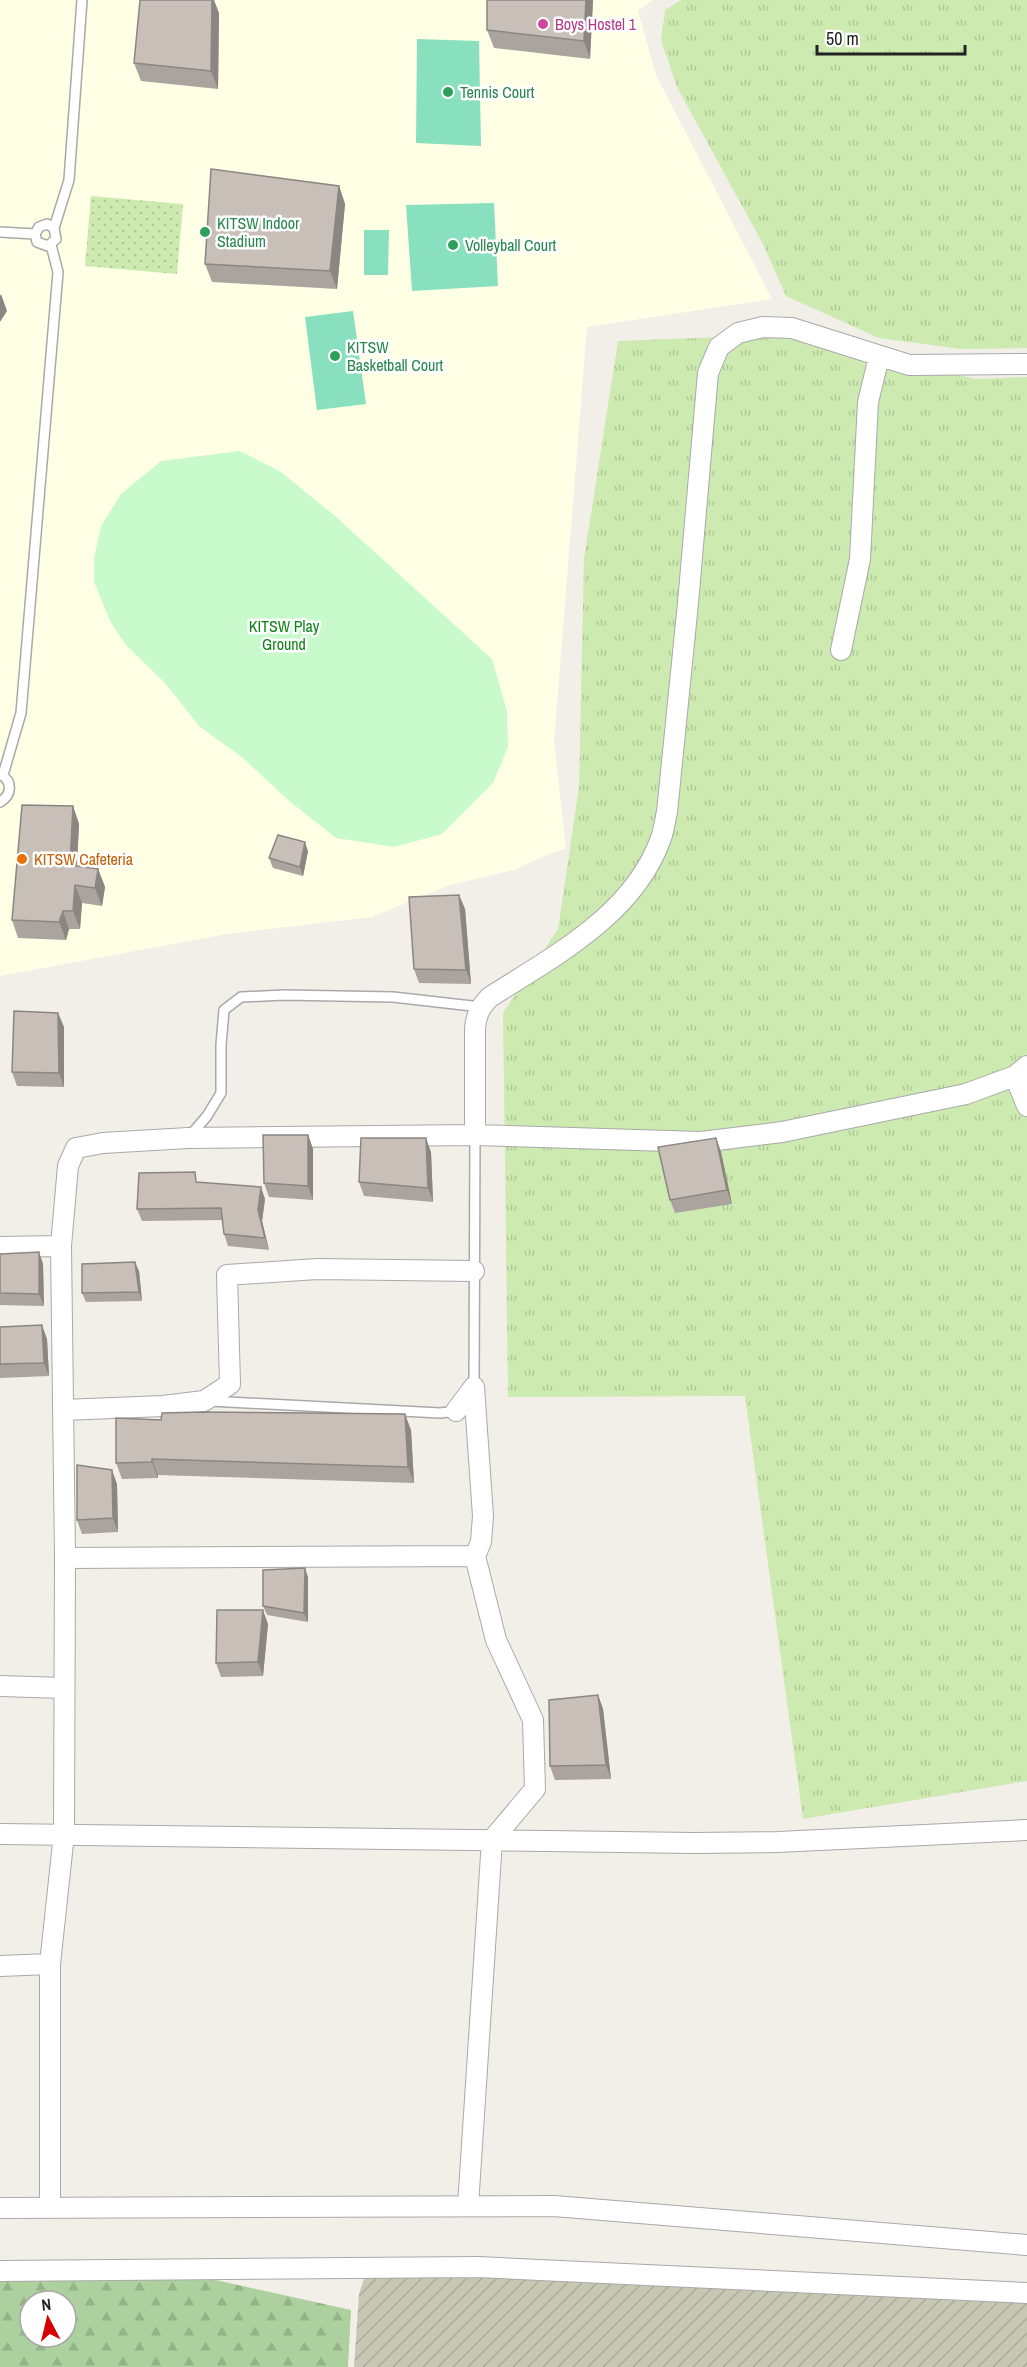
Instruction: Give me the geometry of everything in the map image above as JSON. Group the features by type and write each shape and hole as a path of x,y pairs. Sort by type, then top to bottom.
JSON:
{"street":[{"path":"475,1135 475,1029 476,1017 481,1007 490,998 571,945 602,920 645,871 661,838 667,812 708,374 719,347 738,333 763,327 792,328 879,357 917,365 1027,364"},
{"path":"841,650 860,559 868,402 879,357"},
{"path":"50,2208 50,1964 64,1834 65,1558 61,1246 68,1166 76,1148 103,1143 188,1138 475,1135 701,1142 782,1132 966,1094 1021,1071 1027,1106"},
{"path":"0,1247 61,1246"},
{"path":"63,1410 163,1406 204,1401 230,1384 227,1275 316,1269 474,1270"},
{"path":"456,1411 474,1388"},
{"path":"468,2206 492,1840 535,1789 533,1720 496,1640 475,1557 482,1542 483,1516 474,1388"},
{"path":"65,1558 475,1557"},
{"path":"0,1686 64,1688"},
{"path":"0,1834 694,1843 778,1842 1027,1830"},
{"path":"0,1966 50,1964"},
{"path":"0,2208 554,2206 1027,2245"},
{"path":"0,2271 478,2266 1027,2294"}],"lane":[{"path":"54,228 69,180 82,0"},
{"path":"0,802 6,798 10,789 7,780 1,775 21,713 58,272 51,245 57,236 54,228 50,224 44,224 37,229 35,234"},
{"path":"0,232 35,234"},
{"path":"35,234 40,244 51,245"},
{"path":"188,1138 207,1116 220,1093 220,1045 224,1010 241,997 343,994 481,1007"},
{"path":"474,1388 475,1135"},
{"path":"204,1401 440,1413 456,1411"}],"shaded area":[{"path":"0,0 653,0 638,11 656,75 772,299 587,327 554,741 566,849 551,853 514,870 450,885 372,917 227,934 0,976"},
{"path":"368,2267 1027,2299 1027,2367 354,2367 359,2294"}],"green space":[{"path":"681,0 1027,0 1027,348 960,349 879,338 786,296 763,244 677,87 661,40 665,10"},
{"name":"Tennis Court","path":"417,39 479,41 481,146 416,143"},
{"path":"91,196 183,204 177,274 85,266"},
{"name":"Volleyball Court","path":"494,203 498,286 412,291 406,205"},
{"path":"364,230 389,230 388,275 364,275"},
{"path":"353,311 366,404 317,410 305,317"},
{"path":"780,335 976,379 1027,377 1027,1781 803,1819 745,1396 508,1397 503,1013 558,929 579,787 584,559 618,341"},
{"name":"KITSW Play Ground","path":"240,451 281,472 335,516 492,659 507,711 508,747 493,783 442,834 394,847 336,838 288,800 243,758 199,726 165,683 126,645 111,623 94,582 94,558 101,526 121,494 161,461"},
{"path":"152,2266 351,2310 348,2367 0,2367 0,2274"}],"building":[{"path":"140,0 212,0 211,71 134,63"},
{"name":"Boys Hostel 1","path":"487,0 586,0 584,41 487,30"},
{"path":"211,169 339,186 330,271 205,264"},
{"path":"22,805 73,806 70,865 98,869 95,888 75,885 73,911 63,911 59,922 12,920"},
{"path":"278,835 305,842 300,867 269,858"},
{"path":"459,895 466,970 414,969 409,897"},
{"path":"14,1011 58,1013 59,1073 12,1072"},
{"path":"263,1135 308,1135 308,1186 264,1183"},
{"path":"361,1138 426,1138 428,1188 359,1182"},
{"path":"716,1138 727,1190 670,1200 658,1147"},
{"path":"195,1172 196,1182 261,1187 258,1210 265,1238 224,1234 221,1208 137,1209 139,1173"},
{"path":"39,1252 39,1294 0,1293 0,1254"},
{"path":"135,1262 139,1292 82,1293 82,1264"},
{"path":"42,1325 44,1363 0,1364 0,1327"},
{"path":"162,1413 405,1414 408,1467 152,1459 152,1462 116,1463 116,1418 161,1420"},
{"path":"77,1465 112,1470 113,1518 77,1520"},
{"path":"305,1568 304,1613 263,1606 263,1570"},
{"path":"217,1610 263,1610 258,1662 216,1663"},
{"path":"598,1695 606,1765 550,1766 549,1700"}],"place":[{"name":"Boys Hostel 1","path":"543,24"},
{"name":"Tennis Court","path":"448,92"},
{"name":"KITSW Indoor Stadium","path":"205,232"},
{"name":"Volleyball Court","path":"453,245"},
{"name":"KITSW Basketball Court","path":"335,356"},
{"name":"KITSW Cafeteria","path":"22,859"}]}
